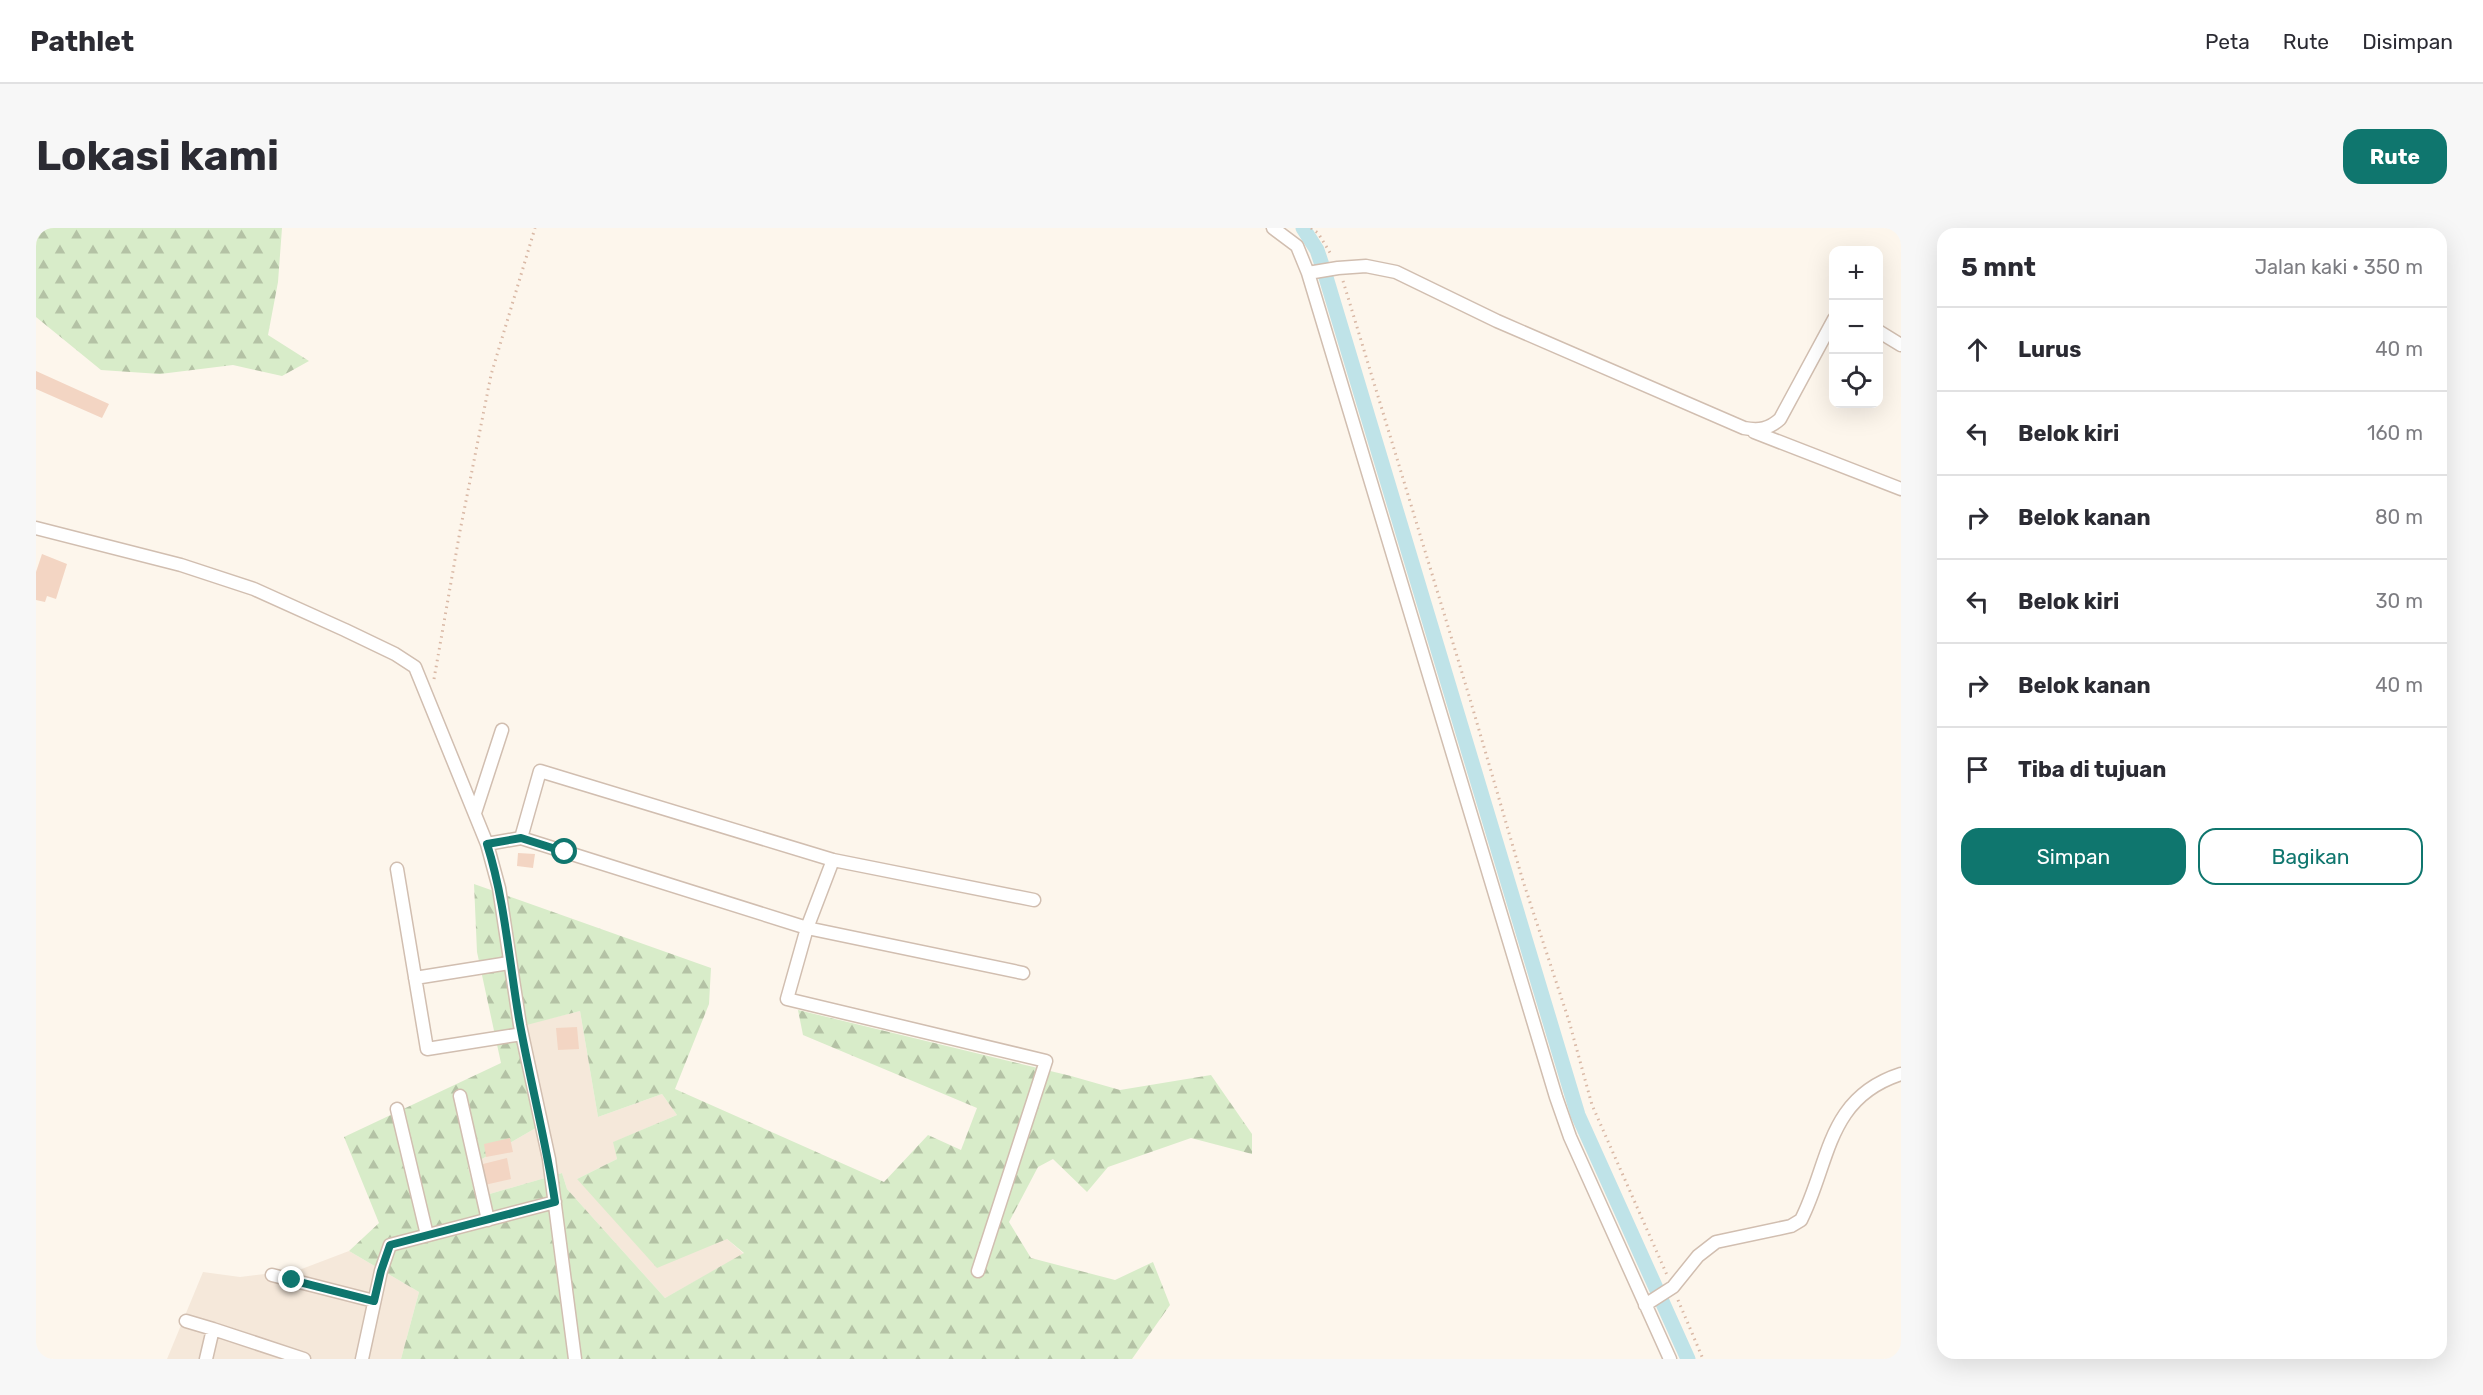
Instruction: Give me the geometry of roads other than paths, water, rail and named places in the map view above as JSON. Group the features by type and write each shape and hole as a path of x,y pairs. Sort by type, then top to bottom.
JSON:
{"street":[{"path":"1273,228 1297,246 1313,272 1556,1097 1570,1137 1649,1302 1670,1359"},
{"path":"1313,272 1370,266 1396,272 1497,321 1744,428 1901,489"},
{"path":"1744,428 1771,427 1780,419 1829,327"},
{"path":"1883,334 1901,345"},
{"path":"36,528 181,566 262,592 407,660 419,674 487,844 501,898 509,963 522,1034 549,1159 575,1359"},
{"path":"475,813 502,730"},
{"path":"521,838 540,771 833,860 1034,900"},
{"path":"487,844 521,838 807,928 1023,973"},
{"path":"833,860 807,928 787,999 1046,1061 978,1271"},
{"path":"398,869 427,1049 522,1034"},
{"path":"415,978 509,963"},
{"path":"1649,1302 1669,1289 1698,1256 1716,1242 1725,1238 1791,1226 1801,1220 1833,1132 1851,1108 1873,1086 1901,1074"},
{"path":"460,1096 488,1220"},
{"path":"397,1109 427,1235"},
{"path":"362,1359 381,1271 390,1245 555,1202"},
{"path":"272,1275 374,1301"},
{"path":"186,1321 296,1358"},
{"path":"206,1359 213,1329"}],"waterway":[{"path":"1303,228 1317,250 1325,274 1578,1115 1688,1359"}]}
